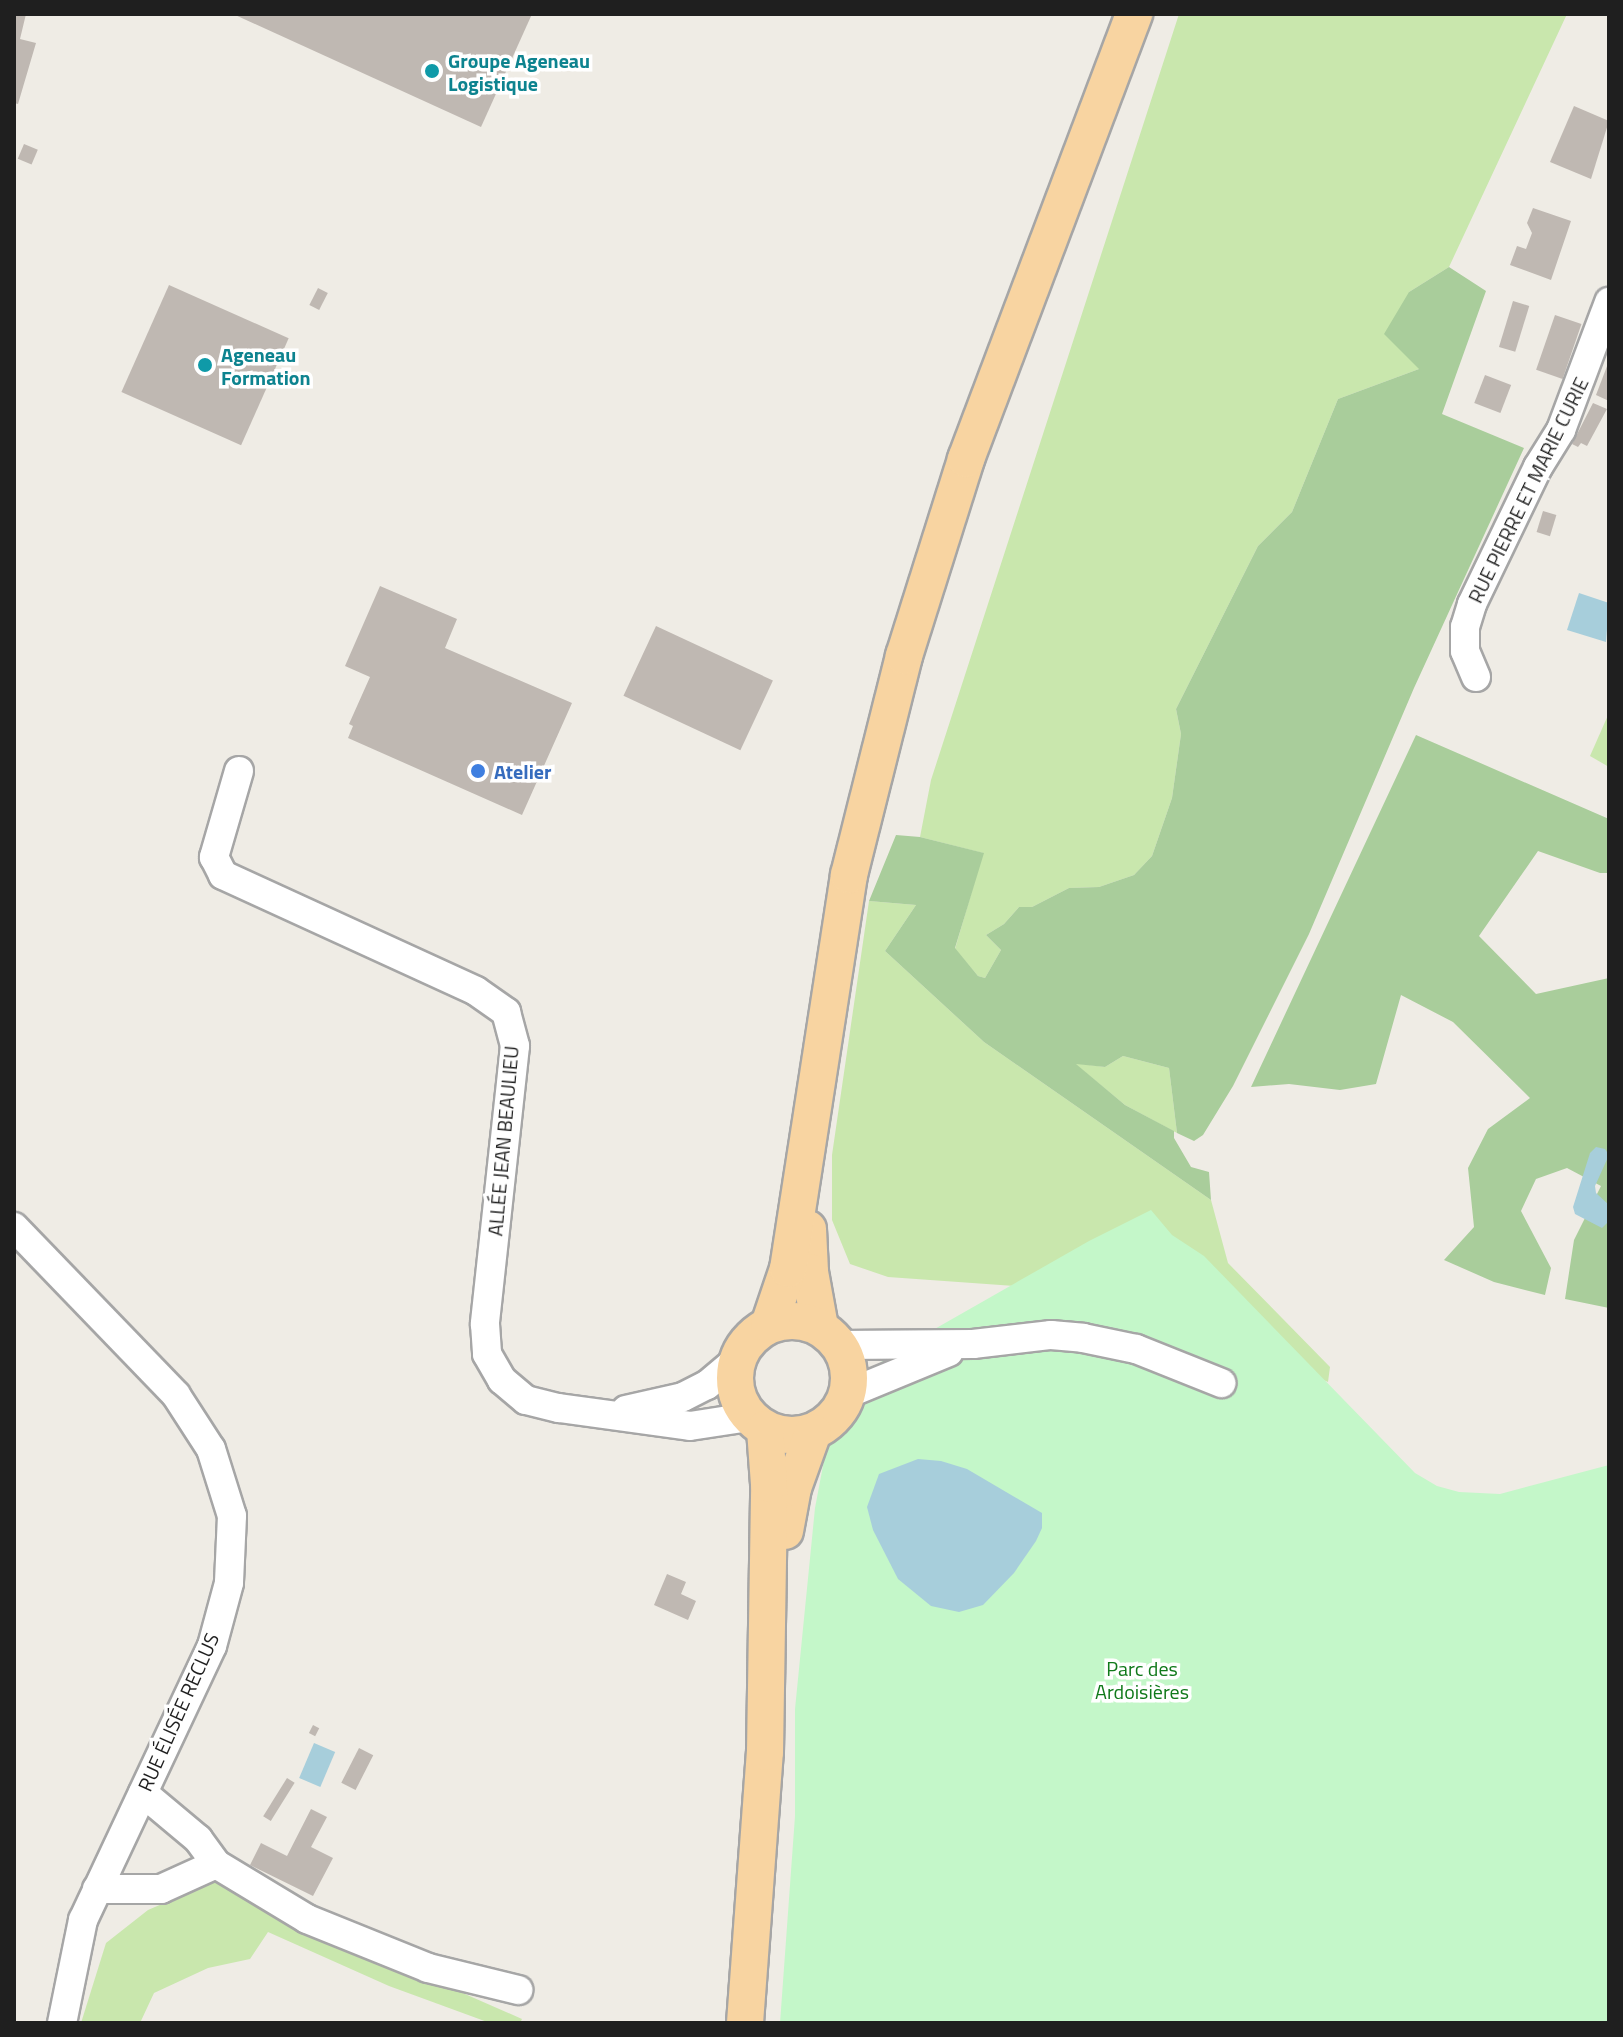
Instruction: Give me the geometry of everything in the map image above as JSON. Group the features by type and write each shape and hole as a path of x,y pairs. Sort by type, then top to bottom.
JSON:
{"main road":[{"path":"769,1325 788,1269 839,932 880,739 933,557 1134,14"},
{"path":"757,1423 780,1435 813,1432 834,1417 847,1394 850,1378 830,1336 810,1272 805,1166"},
{"path":"745,2023 758,1880 769,1619 769,1484 757,1423 736,1390 736,1361 754,1333 769,1325 803,1321 830,1336"},
{"path":"769,1619 793,1488 813,1432"}],"street":[{"name":"RUE PIERRE ET MARIE CURIE","path":"1476,677 1465,651 1465,627 1472,604 1538,467 1561,430 1609,302"},
{"name":"ALLÉE JEAN BEAULIEU","path":"239,771 214,857 223,875 476,991 506,1012 515,1046 485,1324 487,1354 502,1380 526,1400 559,1408 611,1412 690,1426 757,1423"},
{"name":"RUE ÉLISÉE RECLUS","path":"14,1227 176,1395 211,1449 232,1516 229,1583 212,1646 83,1920 62,2023"},
{"path":"830,1336 973,1344"},
{"path":"847,1394 900,1370 973,1344 1015,1337 1083,1338 1136,1349 1221,1383"},
{"name":"ALLÉE JEAN BEAULIEU","path":"611,1412 683,1397 707,1385 736,1361"},
{"path":"143,1793 198,1839 216,1864 307,1919 428,1968 518,1990"},
{"path":"97,1889 161,1889 216,1864"}],"green space":[{"path":"1179,14 1567,14 1449,267 1409,292 1419,369 1338,399 1292,512 1258,546 1176,709 1181,734 1172,798 1152,856 1134,875 1099,887 1069,888 1032,907 1019,907 1004,924 986,935 1001,950 985,978 978,976 955,949 983,853 920,837 931,780"},
{"path":"1449,267 1486,291 1442,414 1524,448 1414,688 1309,934 1233,1086 1203,1135 1194,1141 1177,1133 1169,1068 1123,1056 1105,1067 1076,1064 1125,1105 1174,1131 1174,1138 1191,1167 1209,1172 1211,1200 984,1042 885,951 916,905 869,901 896,835 920,837 984,853 955,948 978,976 985,978 1001,950 986,935 1004,924 1019,907 1032,907 1069,888 1099,887 1134,875 1152,856 1172,798 1181,734 1176,709 1258,546 1292,512 1338,399 1419,369 1384,334 1409,292"},
{"path":"1609,713 1609,767 1590,756"},
{"path":"1416,735 1609,819 1609,873 1600,873 1538,851 1479,936 1536,994 1609,978 1609,1308 1565,1299 1574,1240 1601,1186 1567,1168 1536,1179 1521,1211 1551,1268 1545,1295 1494,1282 1444,1260 1474,1227 1468,1168 1488,1129 1530,1098 1453,1022 1401,995 1376,1084 1340,1090 1289,1084 1251,1087"},
{"path":"869,901 916,905 885,951 984,1042 1211,1200 1228,1263 1330,1367 1328,1382 1243,1343 1055,1289 888,1277 850,1264 832,1220 832,1155"},
{"path":"1123,1056 1169,1068 1177,1133 1125,1105 1074,1063 1105,1067"},
{"name":"Parc des Ardoisières","path":"1151,1210 1172,1235 1204,1256 1415,1473 1437,1486 1459,1492 1500,1494 1609,1465 1609,2023 780,2023 795,1816 795,1709 815,1508 832,1418 860,1381 889,1355 1089,1241"},
{"path":"220,1879 294,1919 522,2019 520,2023 490,2023 389,1986 268,1932 250,1959 208,1968 154,1993 140,2023 81,2023 106,1943 148,1910"}],"water":[{"path":"1579,593 1609,603 1606,642 1567,630"},
{"path":"1596,1147 1605,1149 1609,1155 1595,1186 1596,1193 1609,1205 1609,1221 1602,1228 1575,1214 1573,1207 1590,1153"},
{"path":"918,1459 941,1461 967,1469 1042,1513 1042,1528 1036,1541 1014,1573 983,1605 959,1612 931,1606 898,1579 873,1530 867,1507 879,1474"},
{"path":"314,1743 335,1752 320,1787 299,1778"}],"building":[{"path":"14,14 26,14 20,39 36,43 18,104 14,103"},
{"name":"Groupe Ageneau Logistique","path":"233,14 532,14 481,127"},
{"path":"1574,106 1609,121 1591,179 1550,162"},
{"path":"24,144 38,150 32,165 18,159"},
{"path":"1533,208 1571,221 1551,280 1510,265 1517,246 1526,249 1532,233 1527,223"},
{"name":"Ageneau Formation","path":"169,285 289,338 241,445 121,392"},
{"path":"318,288 328,293 319,310 309,305"},
{"path":"1513,301 1529,306 1515,352 1499,347"},
{"path":"1555,315 1581,324 1563,379 1536,370"},
{"path":"1609,361 1609,401 1596,395"},
{"path":"1485,375 1511,385 1500,413 1474,403"},
{"path":"1593,403 1607,409 1587,446 1581,443 1578,447 1572,444"},
{"path":"1543,511 1556,515 1550,536 1537,532"},
{"path":"380,586 457,619 445,648 572,703 522,815 348,738 353,726 349,724 370,677 345,666"},
{"path":"656,626 773,681 740,750 623,696"},
{"path":"667,1574 686,1582 681,1594 696,1601 688,1620 654,1605"},
{"path":"313,1725 319,1728 315,1736 309,1733"},
{"path":"359,1748 373,1755 356,1790 341,1783"},
{"path":"287,1778 295,1783 271,1821 263,1816"},
{"path":"311,1809 327,1817 311,1847 333,1858 313,1896 250,1865 261,1843 287,1856"}],"place":[{"name":"Groupe Ageneau Logistique","path":"432,71"},
{"name":"Ageneau Formation","path":"205,365"},
{"name":"Atelier","path":"478,771"}]}
